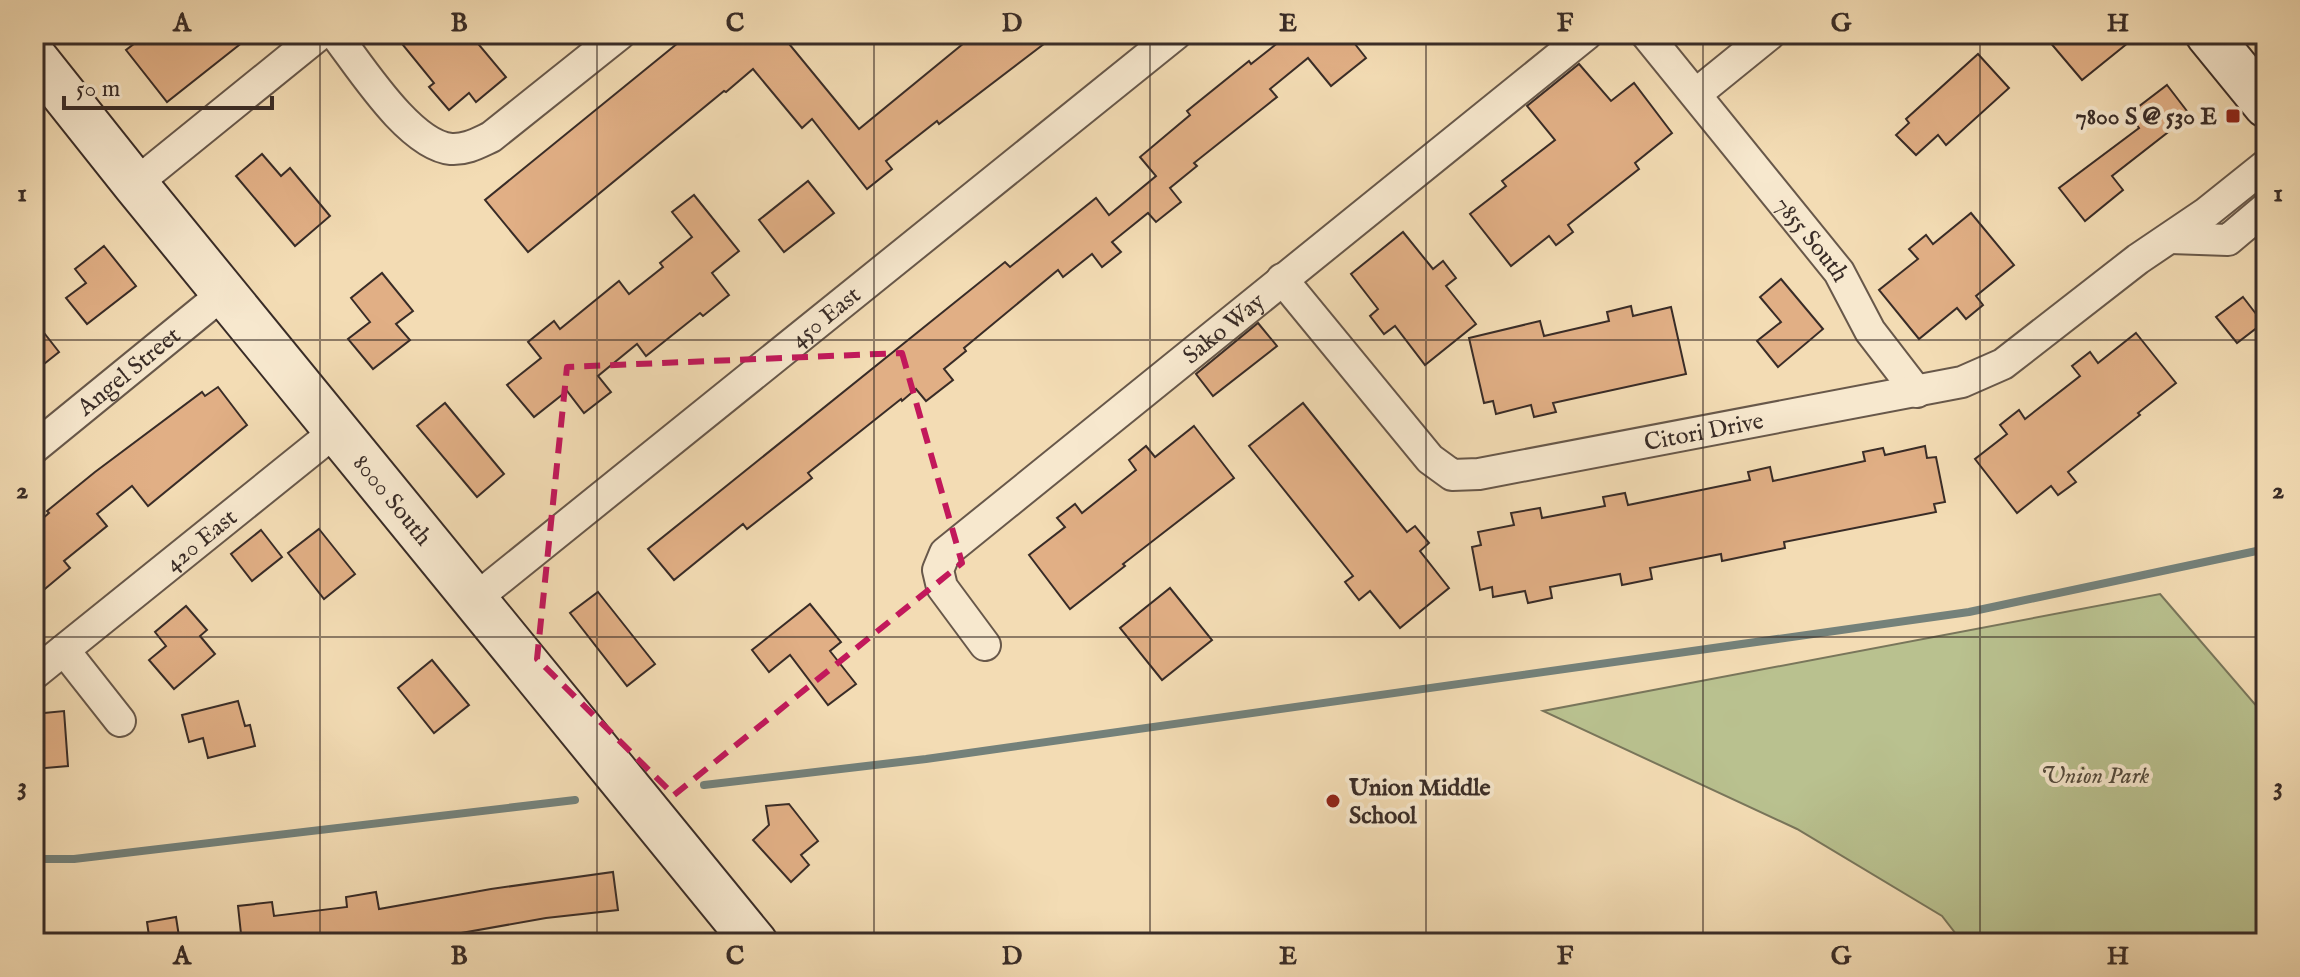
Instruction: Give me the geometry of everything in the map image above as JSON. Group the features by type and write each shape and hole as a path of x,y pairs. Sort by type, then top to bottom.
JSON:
{"street":[{"path":"135,184 320,34"},
{"path":"335,34 396,113 420,136 434,145 451,149 469,148 491,137 620,34"},
{"name":"450 East","path":"475,599 1176,34"},
{"name":"Sako Way","path":"985,645 942,587 938,570 945,553 1587,34"},
{"path":"1646,34 1696,94 1770,34"},
{"path":"2208,34 2266,105"},
{"name":"8000 South","path":"34,57 475,599 741,938"},
{"name":"7855 South","path":"1696,94 1839,272 1870,331 1917,392"},
{"name":"Citori Drive","path":"1282,279 1430,459 1452,475 1479,474 1962,382 2003,364 2266,165"},
{"path":"2171,238 2228,240 2266,208"},
{"name":"Angel Street","path":"34,448 224,293"},
{"name":"420 East","path":"34,674 337,430"},
{"path":"64,650 120,721"}],"highlighted area":[{"path":"902,353 962,563 674,795 537,659 567,367"}],"green space":[{"name":"Union Park","path":"2160,594 2266,717 2266,943 1963,943 1942,916 1797,829 1543,711"}],"building":[{"path":"147,34 253,34 167,102 126,50"},
{"path":"394,34 470,34 506,77 476,102 469,93 449,110 429,87 434,83"},
{"path":"689,34 781,34 859,129 975,34 1057,34 886,161 892,169 867,189 812,119 802,128 753,69 528,252 485,200"},
{"path":"1289,34 1347,34 1366,58 1331,86 1308,58 1270,89 1277,97 1194,163 1197,166 1170,188 1181,202 1156,222 1148,213 1112,242 1121,252 1102,267 1092,254 1063,277 1058,270 964,348 966,351 944,369 953,380 926,401 916,389 901,399 808,473 812,478 747,529 743,524 674,580 648,549 1005,262 1010,267 1096,198 1109,215 1156,176 1140,157 1190,115 1187,111 1249,61 1251,64"},
{"path":"2043,34 2139,34 2082,80"},
{"path":"1978,54 2009,88 1946,145 1938,135 1916,155 1896,135 1909,123 1906,119"},
{"path":"1579,64 1611,101 1634,83 1672,133 1635,163 1639,169 1568,225 1573,232 1556,245 1549,236 1511,266 1470,214 1506,186 1502,181 1555,140 1527,106"},
{"path":"2167,85 2190,115 2112,176 2123,190 2085,221 2059,188 2139,128 2129,114"},
{"path":"262,154 281,176 290,168 330,216 295,246 236,176"},
{"path":"808,181 834,213 784,252 759,220"},
{"path":"694,195 739,251 712,273 729,295 703,316 700,313 646,356 637,344 598,376 611,392 584,413 567,391 534,417 507,385 541,358 528,342 554,321 560,329 619,281 629,294 663,267 660,263 692,237 672,212"},
{"path":"1971,213 2014,265 1976,296 1983,305 1966,319 1957,308 1919,339 1879,290 1918,259 1909,249 1926,235 1933,244"},
{"path":"1403,232 1433,269 1443,261 1456,278 1446,286 1476,324 1425,365 1395,326 1384,334 1370,316 1378,309 1351,274"},
{"path":"104,246 136,286 87,324 66,298 86,283 75,269"},
{"path":"382,273 413,311 396,324 410,340 373,369 348,339 370,322 351,298"},
{"path":"1781,279 1823,329 1778,367 1757,341 1781,322 1760,297"},
{"path":"2243,297 2263,323 2237,343 2216,317"},
{"path":"1631,306 1633,316 1671,307 1686,374 1553,403 1556,412 1534,417 1531,405 1496,414 1493,401 1484,403 1469,338 1540,321 1544,336 1609,321 1607,312"},
{"path":"34,320 59,352 34,372"},
{"path":"1258,323 1277,346 1213,396 1196,374"},
{"path":"2136,333 2176,383 2068,472 2076,482 2058,495 2051,486 2017,513 1975,459 2007,434 2000,425 2019,410 2025,419 2080,376 2072,366 2090,352 2098,363"},
{"path":"218,387 247,425 148,506 132,486 97,514 107,526 64,561 70,568 34,598 34,526 49,513 47,511 202,392 205,396"},
{"path":"445,403 504,474 477,497 417,426"},
{"path":"1303,403 1407,532 1415,526 1429,543 1420,551 1449,588 1400,628 1370,591 1359,600 1345,582 1353,576 1249,446"},
{"path":"1194,426 1234,478 1070,609 1029,555 1065,527 1057,518 1075,504 1082,513 1136,470 1129,460 1146,446 1155,457"},
{"path":"1925,446 1927,458 1936,457 1945,502 1934,504 1936,512 1784,542 1785,548 1722,561 1721,554 1650,568 1652,579 1622,585 1620,574 1550,587 1552,598 1528,603 1525,591 1493,597 1492,587 1480,590 1472,547 1481,545 1478,532 1514,525 1511,513 1540,508 1542,518 1605,506 1603,497 1625,493 1628,505 1750,480 1748,472 1770,467 1773,481 1865,461 1863,452 1883,448 1885,455"},
{"path":"319,529 355,574 324,599 288,553"},
{"path":"261,530 282,557 252,581 231,554"},
{"path":"1170,588 1212,640 1162,680 1120,628"},
{"path":"598,592 655,664 627,686 570,613"},
{"path":"810,604 841,642 830,651 856,684 828,705 790,655 769,672 752,650"},
{"path":"186,606 207,630 200,636 215,654 174,689 149,660 166,646 155,632"},
{"path":"432,660 469,705 434,733 398,688"},
{"path":"238,701 245,726 250,725 255,746 208,758 203,738 189,742 182,715"},
{"path":"64,711 68,766 34,769 34,714"},
{"path":"789,804 818,841 801,855 809,865 791,882 753,840 769,825 766,806"},
{"path":"613,872 618,910 546,918 405,943 242,943 238,906 272,902 274,916 347,907 346,897 376,892 379,909"},
{"path":"176,917 180,943 150,943 147,922"}],"waterway":[{"path":"704,785 926,759 1969,612 2266,549"},
{"path":"34,859 74,859 575,800"}],"place":[{"name":"7800 S @ 530 E","path":"2233,116"},
{"name":"Union Middle School","path":"1333,801"}]}
